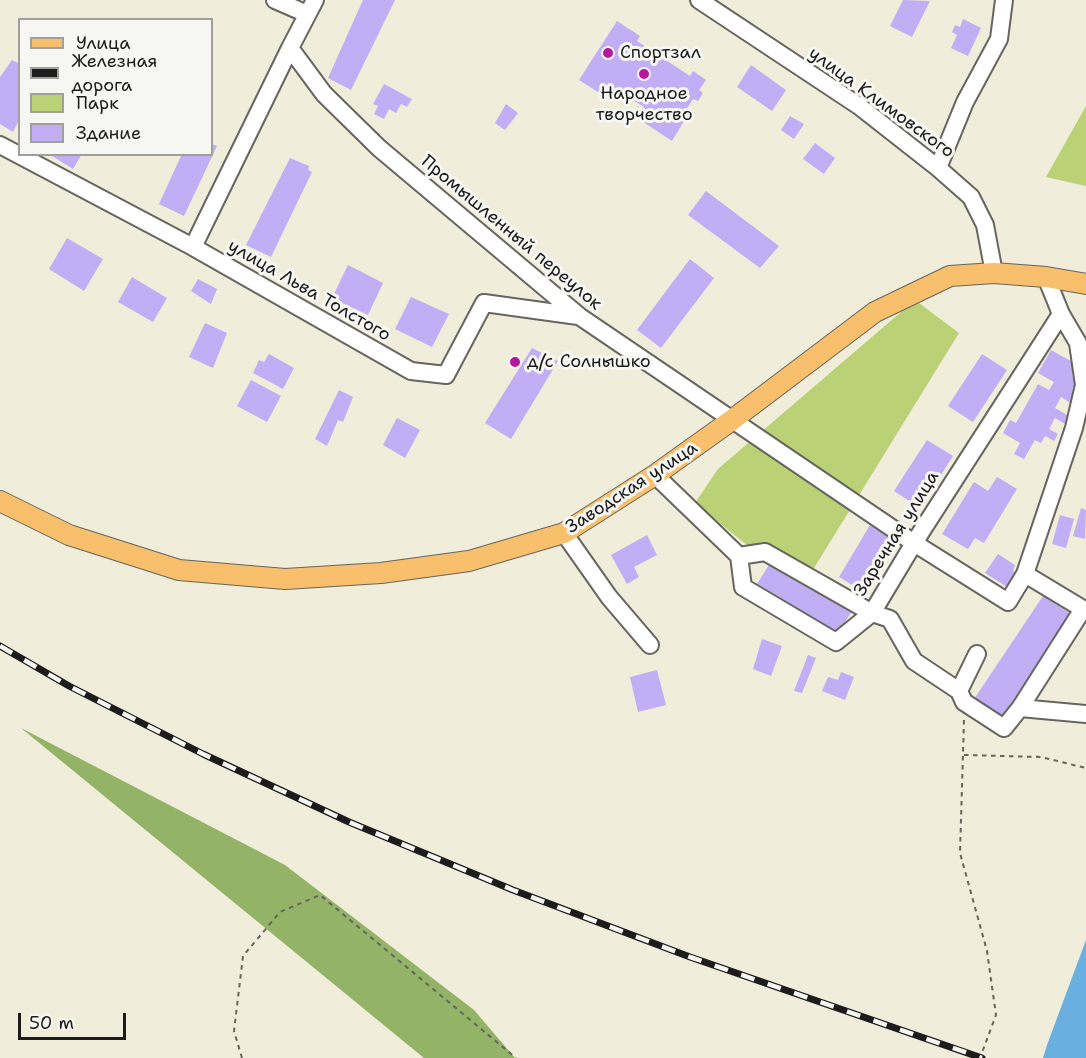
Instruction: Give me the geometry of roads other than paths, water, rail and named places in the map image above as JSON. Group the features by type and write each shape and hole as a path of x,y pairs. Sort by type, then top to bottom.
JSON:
{"main road":[{"name":"Заводская улица","path":"0,501 69,535 179,570 285,579 381,573 469,561 564,533 655,475 875,312 950,276 994,273 1046,277 1086,284"}],"street":[{"path":"193,247 311,7 275,0"},
{"name":"улица Климовского","path":"699,0 859,106 971,197 985,225 994,273"},
{"path":"938,168 965,102 999,39 1004,0"},
{"name":"Промышленный переулок","path":"290,48 324,94 379,148 579,316 914,543 1008,602 1025,574"},
{"name":"улица Льва Толстого","path":"0,146 18,155"},
{"name":"улица Льва Толстого","path":"19,156 193,247 411,372 446,375 484,303 579,316"},
{"path":"655,475 739,556 765,552 872,613 890,619 914,661 1004,728 1020,708 1083,609 1025,574 1074,428 1084,385 1078,343 1061,314 1046,277"},
{"name":"Заречная улица","path":"739,556 743,588 836,642 872,613 914,543 1061,314"},
{"path":"564,533 609,597 650,645"},
{"path":"961,696 977,654"},
{"path":"1020,708 1086,714"}],"water":[{"path":"1086,940 1086,1058 1043,1058 1047,1045"}],"railway":[{"path":"0,646 69,686 203,754 349,822 513,890 690,957 982,1058"}],"place":[{"name":"Спортзал","path":"608,53"},
{"name":"Народное творчество","path":"644,74"},
{"name":"д/с Солнышко","path":"515,362"}]}
